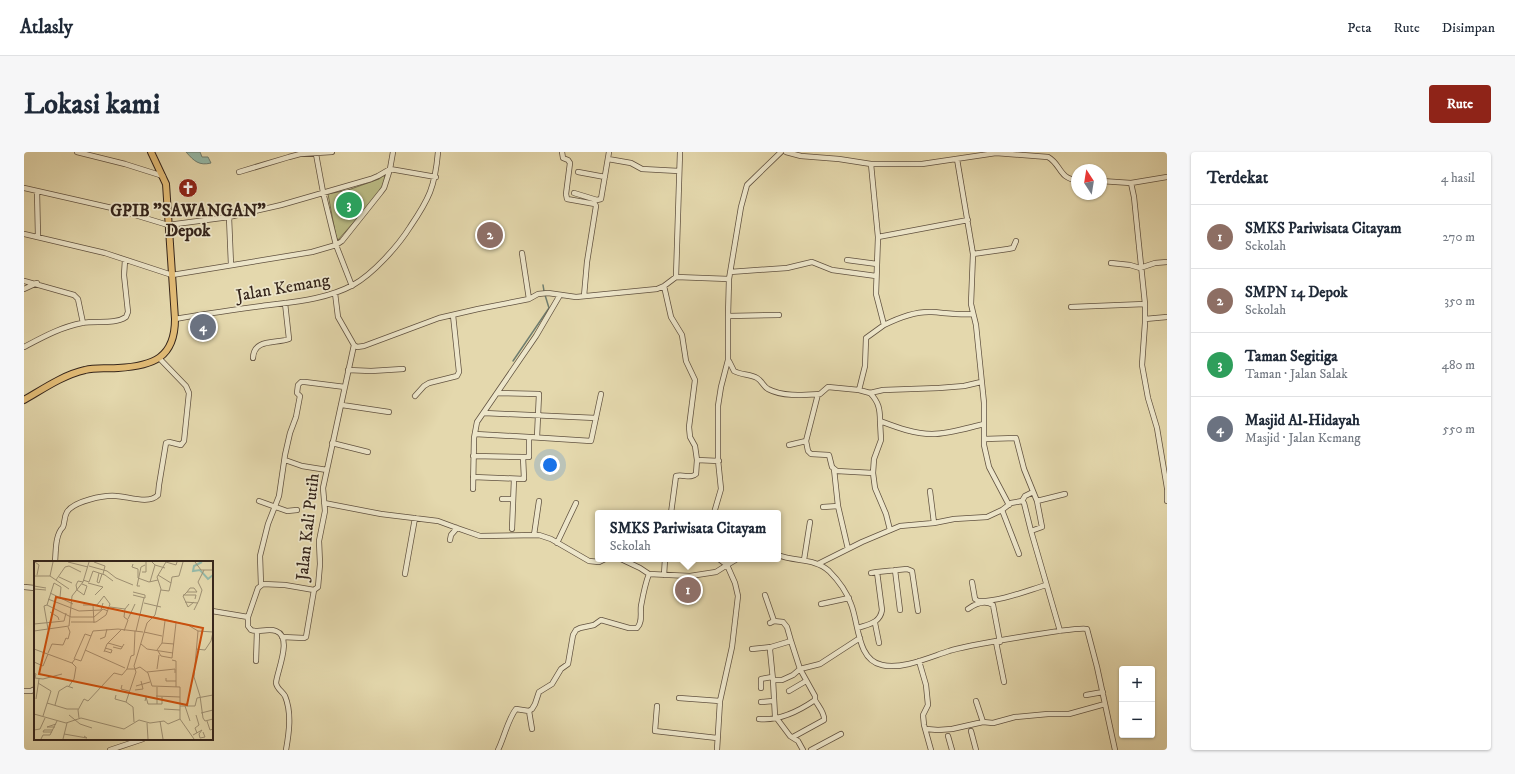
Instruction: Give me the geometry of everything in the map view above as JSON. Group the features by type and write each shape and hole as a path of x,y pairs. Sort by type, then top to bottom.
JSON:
{"main road":[{"path":"24,400 79,371 91,368 144,364 160,358 165,353 172,340 175,329 175,319 166,184 151,152"}],"street":[{"path":"77,152 125,164 163,176"},
{"path":"239,172 300,154 332,152"},
{"path":"24,234 125,260 172,275 323,249 336,245 342,241 382,192 390,168 393,152"},
{"name":"Jalan Kemang","path":"175,319 314,299 352,286 382,261 404,236 425,206 436,177 438,152"},
{"path":"562,152 563,158 568,160 570,163 566,194 567,199 595,204 596,206 587,262 584,296"},
{"path":"574,193 597,200 602,199 609,152"},
{"path":"676,277 680,152"},
{"path":"715,510 721,489 718,461 718,406 728,360 730,276 741,207 745,188 757,174 781,152"},
{"path":"786,152 801,156 839,159 871,164 922,164 1003,153 1048,157 1052,159 1066,178 1071,179"},
{"path":"316,154 323,192 336,245 352,286"},
{"path":"608,159 631,163 642,169 679,170"},
{"path":"957,159 973,254 971,304 976,325 982,382 984,403 984,439 989,467 1009,505"},
{"path":"871,164 878,237 876,299 884,325"},
{"path":"24,188 112,208 168,225 228,217 281,205 371,179 390,168 436,177"},
{"path":"578,172 605,177"},
{"path":"1107,181 1131,183 1167,177"},
{"path":"1131,183 1134,197 1144,304 1145,319 1142,348 1144,378 1157,428 1167,489 1167,501"},
{"path":"37,191 38,237"},
{"path":"228,217 231,265"},
{"path":"878,237 968,220"},
{"path":"973,254 1013,248 1016,241"},
{"path":"522,253 529,300"},
{"path":"24,347 55,331 83,323 119,320 128,314 123,270 125,260"},
{"path":"847,260 877,264"},
{"path":"335,293 338,317 354,345 359,347 368,345 410,328 453,315 529,300 538,294 548,293 574,297 657,289 664,286 676,277 730,276 787,268 812,262 832,270 876,276"},
{"path":"1111,263 1130,265 1140,268 1155,263 1167,262"},
{"path":"24,280 76,297 83,323"},
{"path":"24,289 37,283"},
{"path":"664,286 671,317 682,335 686,361 695,380 689,426 690,437 695,446 697,460 696,475 676,476 671,510"},
{"path":"472,489 473,456 477,422 536,336 560,295"},
{"path":"253,358 254,351 259,345 266,342 289,339 285,302"},
{"path":"1071,307 1144,304"},
{"path":"859,390 865,366 866,338 884,325 919,313 933,312 959,315 973,314"},
{"path":"415,396 424,386 429,383 457,376 459,372 453,315"},
{"path":"728,316 779,315"},
{"path":"1145,319 1167,317"},
{"name":"Jalan Kali Putih","path":"260,586 270,583 314,590 318,587 320,573 319,541 325,511 323,488 354,345"},
{"path":"56,561 58,539 61,529 68,511 74,506 83,502 112,496 135,499 154,498 158,495 166,443 169,442 181,445 184,441 189,393 186,386 160,358"},
{"path":"728,360 731,368 734,370 757,378 764,387 776,393 784,394 818,394 822,393 824,389 828,387 859,390 870,393 883,390 964,386 982,382"},
{"path":"348,370 371,371 403,369"},
{"path":"286,750 289,731 289,714 284,694 277,687 276,683 284,650 282,637 276,631 257,631 250,628 248,626 248,617 260,586 260,556 268,524 280,490 290,433 297,412 300,396 297,393 299,383 305,382 345,387"},
{"path":"497,393 539,394 537,437"},
{"path":"870,393 876,399 879,406 880,422 880,440 874,459 873,474 875,488 886,514 890,530"},
{"path":"475,434 591,441 601,394"},
{"path":"818,394 806,441 808,451 811,454 830,457 834,469 838,506 848,549"},
{"path":"342,405 389,412"},
{"path":"484,413 596,418"},
{"path":"880,422 917,432 933,434 984,424"},
{"path":"473,456 529,457 529,437"},
{"path":"984,439 1016,438 1022,464 1037,501 1042,526 1039,529 1031,531"},
{"path":"789,445 806,441"},
{"path":"332,443 368,452"},
{"path":"473,477 524,479 524,457"},
{"path":"285,460 302,466 327,470"},
{"path":"697,460 718,461"},
{"path":"834,469 847,472 873,474"},
{"path":"512,529 514,479"},
{"path":"930,490 934,523"},
{"path":"1022,501 1026,496 1033,492"},
{"path":"1037,501 1065,494"},
{"path":"502,499 513,499"},
{"path":"259,501 287,511 297,510"},
{"path":"534,535 538,501"},
{"path":"818,564 890,530 910,525 934,523 954,519 987,517 1016,501 1022,501"},
{"path":"1022,501 1026,507 1031,531 1060,631"},
{"path":"324,503 374,513 438,520 480,536 543,536 589,561 595,562"},
{"path":"558,543 576,503"},
{"path":"823,507 838,506"},
{"path":"1002,510 1019,554"},
{"path":"405,574 415,518"},
{"path":"804,560 810,522"},
{"path":"450,540 451,535 456,528"},
{"path":"781,555 818,564 829,571 849,598 863,651 870,659 878,664 888,666 919,661 956,649 1060,631 1083,628 1087,629 1115,750"},
{"path":"627,562 649,574 690,576 716,572 732,562"},
{"path":"664,575 665,562"},
{"path":"717,750 720,701 732,647 738,596 735,583 727,565 724,562"},
{"path":"871,573 907,569 912,571 918,611"},
{"path":"895,570 900,610"},
{"path":"858,628 875,623 881,616 882,610 878,572"},
{"path":"529,711 535,704 539,692 552,684 561,669 568,664 573,635 576,630 594,625 601,620 634,629 639,626 643,597 649,574"},
{"path":"972,582 976,600 982,602 1010,596 1046,585"},
{"path":"24,587 34,588"},
{"path":"282,637 306,637 314,590"},
{"path":"765,595 772,622 780,621 785,624 800,669 824,716 824,720 793,737"},
{"path":"821,604 849,598"},
{"path":"968,609 981,603 989,603 992,605 1004,682"},
{"path":"213,611 248,617"},
{"path":"875,623 879,643"},
{"path":"256,661 257,631"},
{"path":"761,688 761,679 785,679 800,669 820,664 860,638"},
{"path":"752,649 771,647 791,641"},
{"path":"771,647 774,712 787,733 798,741 803,750"},
{"path":"919,661 927,689 928,704 923,715 931,750"},
{"path":"789,691 806,681"},
{"path":"24,691 34,690"},
{"path":"1086,695 1102,692"},
{"path":"679,698 720,701"},
{"path":"759,719 768,720 777,718 806,706 815,700"},
{"path":"761,702 773,701"},
{"path":"976,701 983,722"},
{"path":"926,729 952,729 983,722 993,723 1015,717 1069,714 1105,704"},
{"path":"657,706 655,731 717,738"},
{"path":"498,750 516,709 529,711"},
{"path":"529,711 532,728"},
{"path":"971,731 976,750"},
{"path":"811,750 841,734"},
{"path":"948,736 952,750"},
{"path":"110,750 140,740"}],"green space":[{"path":"385,176 383,189 338,240 336,237 328,194 348,190 379,179"}],"shaded area":[{"path":"186,152 200,152 202,157 208,157 211,163 203,164 197,162"}],"waterway":[{"path":"543,285 544,291"},
{"path":"513,361 549,308 545,295"}],"place":[{"name":"GPIB \"SAWANGAN\" Depok","path":"188,188"},
{"name":"Taman Segitiga","path":"349,205"},
{"name":"SMPN 14 Depok","path":"490,235"},
{"name":"Masjid Al-Hidayah","path":"203,327"},
{"name":"SMKS Pariwisata Citayam","path":"688,590"}]}
